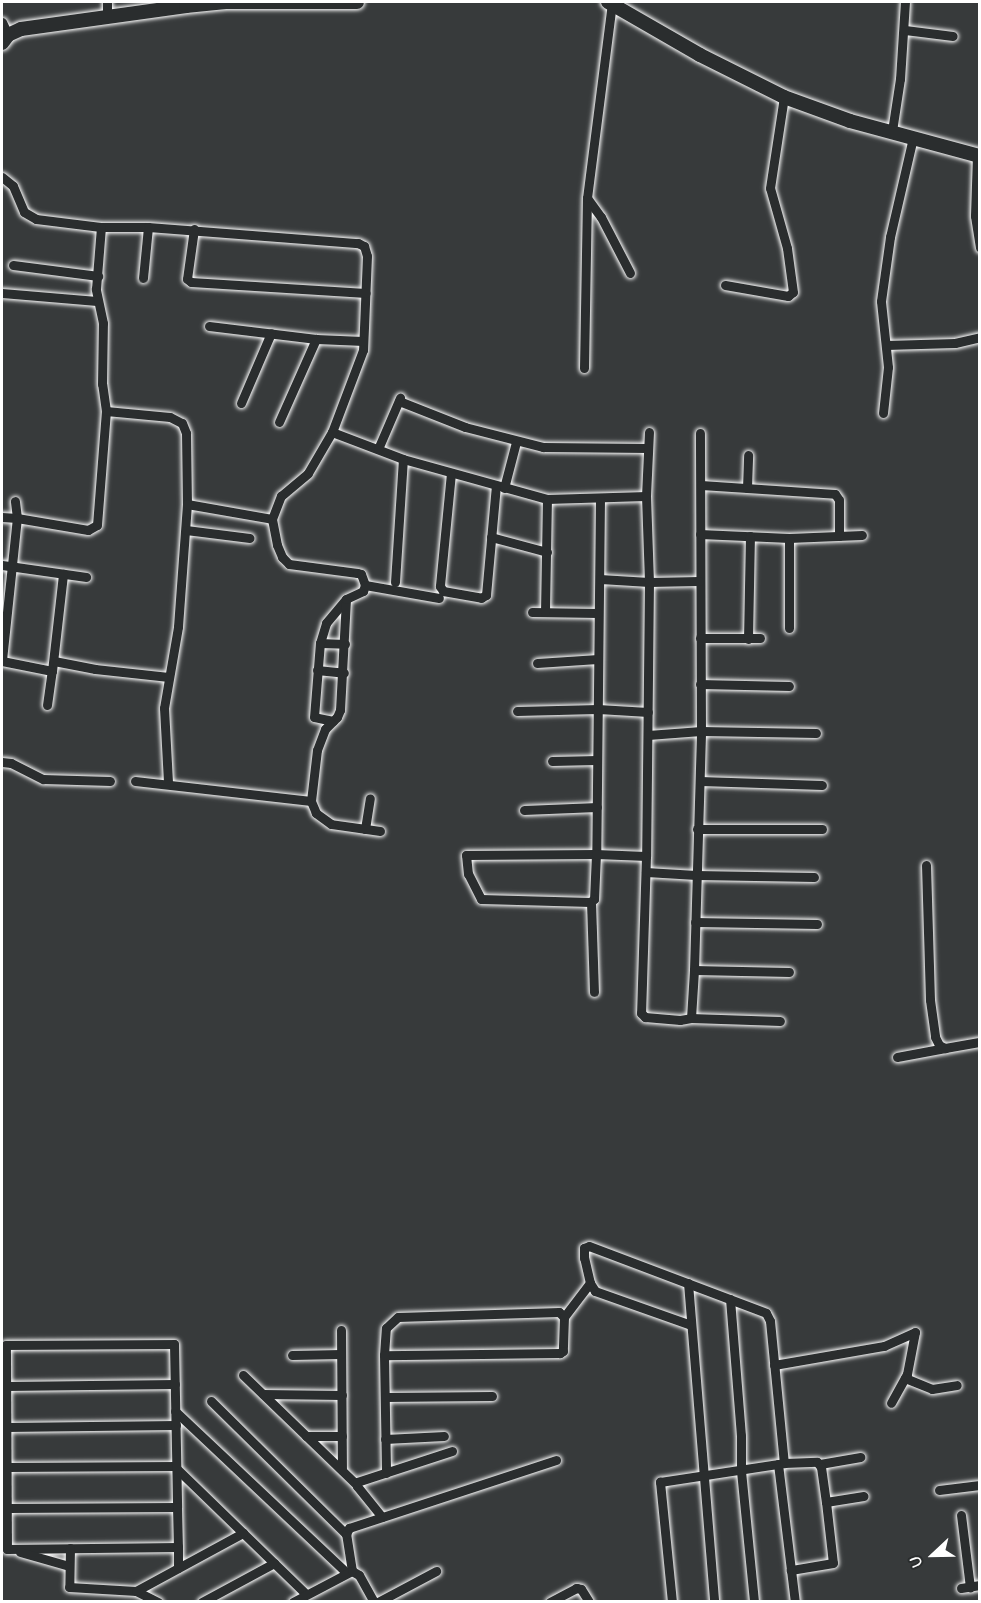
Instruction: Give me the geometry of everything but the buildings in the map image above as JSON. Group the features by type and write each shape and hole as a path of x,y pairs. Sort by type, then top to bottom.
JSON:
{"street":[{"path":"106,18 107,2"},
{"path":"2,22 5,39 21,29 41,25 226,2 357,2"},
{"path":"584,368 587,198 610,2 700,55 784,97 850,121 978,155 975,216 980,248"},
{"path":"892,131 904,30 905,2"},
{"path":"904,30 953,36"},
{"path":"725,285 788,296 793,292 786,248 770,188 784,97"},
{"path":"884,413 888,367 881,313 890,237 913,137"},
{"path":"2,177 13,186 24,212 30,217 101,226 194,230 358,243 366,250 363,341 357,370 332,432 308,473 281,496 272,519 277,545 282,557 289,564 361,574 365,585 363,591 346,599 327,623 320,643 314,717 333,721"},
{"path":"587,198 601,217 630,273"},
{"path":"2,517 85,530 95,528 106,411 102,384 104,323 97,301 101,226"},
{"path":"143,278 148,227"},
{"path":"194,230 187,279 189,282 366,293"},
{"path":"13,265 98,276"},
{"path":"2,293 97,301"},
{"path":"209,326 316,339 363,341"},
{"path":"241,403 271,333"},
{"path":"886,345 955,343 980,337"},
{"path":"279,422 316,339"},
{"path":"378,449 400,400 465,427 516,442 575,449 648,448"},
{"path":"106,411 154,414 182,423 186,433 186,530 178,627 164,708 168,783"},
{"path":"332,432 403,459 547,499 646,496"},
{"path":"649,432 646,496 649,582 648,735 641,1013 645,1017 684,1020 691,1018 780,1021"},
{"path":"691,1018 701,731 700,433"},
{"path":"451,472 441,591 485,596 491,537 500,486 516,442"},
{"path":"747,488 748,454"},
{"path":"395,582 403,459"},
{"path":"701,485 835,494 839,500 839,536"},
{"path":"545,612 547,499"},
{"path":"594,992 591,902 594,899 596,854 600,499"},
{"path":"15,501 17,518 4,614 2,660 52,671"},
{"path":"187,504 272,519"},
{"path":"186,530 250,538"},
{"path":"700,534 789,538 862,535"},
{"path":"748,639 750,536"},
{"path":"491,537 547,552"},
{"path":"789,538 789,628"},
{"path":"2,565 86,577"},
{"path":"47,705 63,574"},
{"path":"600,579 649,582 699,581"},
{"path":"365,585 439,598"},
{"path":"346,599 344,673 340,710 325,729 317,750 311,801 316,813 324,821 341,826 380,831"},
{"path":"532,612 598,613"},
{"path":"700,638 760,638"},
{"path":"320,643 345,644"},
{"path":"537,663 598,659"},
{"path":"54,661 95,669 169,677"},
{"path":"317,670 344,673"},
{"path":"700,684 789,686"},
{"path":"516,711 598,709 648,712"},
{"path":"648,735 701,731 816,733"},
{"path":"552,761 597,760"},
{"path":"2,762 43,779 110,781"},
{"path":"135,781 311,801"},
{"path":"700,781 822,784"},
{"path":"365,829 370,798"},
{"path":"524,810 597,807"},
{"path":"697,829 822,829"},
{"path":"591,902 481,899 468,874 466,855 646,856"},
{"path":"926,865 930,1000 935,1037 939,1045 945,1048"},
{"path":"646,872 814,877"},
{"path":"695,922 817,924"},
{"path":"694,970 789,972"},
{"path":"897,1057 980,1042"},
{"path":"691,1325 599,1293 590,1283 583,1253 584,1248 589,1246 763,1311 768,1315 781,1409 781,1463 795,1602"},
{"path":"384,1355 560,1353 563,1351 564,1317 590,1283"},
{"path":"688,1283 714,1602"},
{"path":"730,1299 741,1436 741,1471 754,1602"},
{"path":"386,1473 384,1355 386,1328 398,1317 559,1312 564,1317"},
{"path":"341,1330 342,1470"},
{"path":"774,1365 884,1346 915,1332 915,1343 905,1378 891,1403"},
{"path":"7,1549 6,1345 174,1344 178,1568"},
{"path":"292,1355 342,1354"},
{"path":"243,1375 356,1484 382,1517"},
{"path":"905,1378 932,1389 957,1384"},
{"path":"7,1386 175,1384"},
{"path":"263,1394 342,1395"},
{"path":"385,1397 492,1396"},
{"path":"211,1401 346,1534 350,1568"},
{"path":"176,1411 359,1575 376,1602 436,1571"},
{"path":"7,1427 176,1425"},
{"path":"306,1436 342,1436"},
{"path":"385,1439 444,1436"},
{"path":"356,1484 452,1451"},
{"path":"672,1602 658,1483 663,1480 741,1471 781,1463 819,1464 860,1457"},
{"path":"346,1534 349,1528 555,1460"},
{"path":"791,1570 833,1563 819,1464"},
{"path":"7,1467 176,1467 306,1594"},
{"path":"939,1490 980,1485"},
{"path":"826,1502 864,1496"},
{"path":"7,1509 177,1507"},
{"path":"961,1515 970,1587"},
{"path":"136,1591 243,1533"},
{"path":"7,1549 178,1547"},
{"path":"70,1548 69,1587 136,1591 158,1602"},
{"path":"7,1549 69,1566"},
{"path":"202,1602 274,1563"},
{"path":"293,1602 350,1568"},
{"path":"549,1602 576,1588 581,1589 589,1602"}]}
